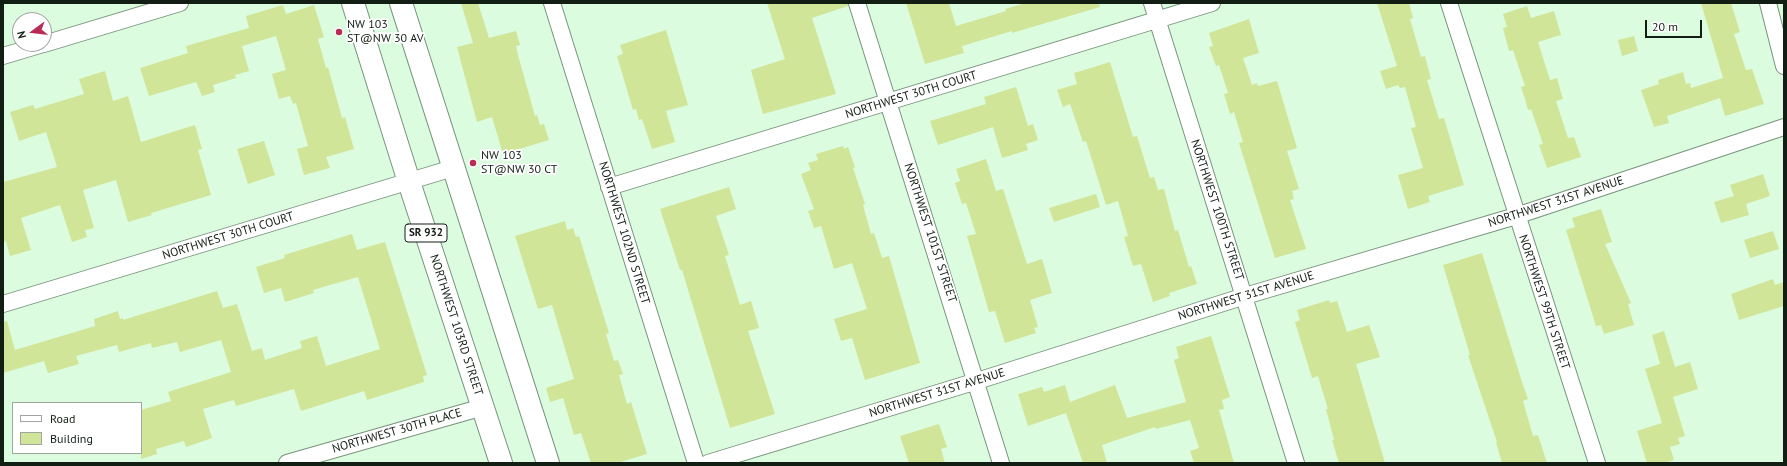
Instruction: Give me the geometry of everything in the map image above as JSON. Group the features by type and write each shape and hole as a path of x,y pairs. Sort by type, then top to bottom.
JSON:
{"main road":[{"name":"NORTHWEST 103RD STREET","path":"353,3 409,182 501,463"},
{"path":"401,3 548,463"}],"street":[{"path":"52,42 180,3"},
{"name":"NORTHWEST 102ND STREET","path":"552,3 696,463"},
{"name":"NORTHWEST 101ST STREET","path":"857,3 1002,463"},
{"name":"NORTHWEST 100TH STREET","path":"1152,3 1296,463"},
{"name":"NORTHWEST 30TH COURT","path":"609,188 1212,3"},
{"name":"NORTHWEST 99TH STREET","path":"1449,3 1516,216 1597,463"},
{"path":"1768,3 1784,66"},
{"path":"3,56 17,52"},
{"name":"NORTHWEST 31ST AVENUE","path":"708,463 977,381 1244,296 1516,216 1784,127"},
{"name":"NORTHWEST 30TH COURT","path":"3,304 453,168"},
{"name":"NORTHWEST 30TH PLACE","path":"288,463 483,407"}],"building":[{"path":"461,3 478,3 489,38 516,31 520,45 516,46 518,55 535,116 537,115 540,125 544,124 549,140 503,154 492,117 477,122 457,47 473,43"},
{"path":"767,3 848,3 848,6 812,18 836,94 763,114 751,70 785,59"},
{"path":"906,3 949,3 956,26 1006,11 1005,9 1026,3 1099,3 1100,7 962,46 964,53 925,64"},
{"path":"1377,3 1409,3 1413,18 1410,19 1421,57 1425,56 1431,79 1427,80 1439,119 1444,118 1464,185 1428,196 1430,202 1408,209 1398,175 1423,168 1411,128 1416,127 1405,87 1400,88 1398,85 1386,89 1380,71 1397,66"},
{"path":"1701,3 1731,3 1740,32 1734,34 1746,70 1752,69 1764,104 1725,116 1720,98 1667,116 1669,123 1654,127 1641,90 1659,84 1658,80 1683,72 1686,84 1690,83 1691,88 1723,78"},
{"path":"283,5 286,14 314,5 324,37 318,39 326,68 328,67 342,118 345,117 354,149 326,157 330,168 304,175 297,149 308,146 296,103 293,104 290,96 279,99 272,74 286,70 276,36 242,46 249,71 235,75 236,78 213,85 215,92 202,96 196,82 149,96 140,68 188,53 186,46 249,28 246,16"},
{"path":"1527,6 1531,18 1554,11 1561,35 1538,42 1550,80 1557,78 1563,99 1556,101 1568,138 1574,137 1581,157 1547,168 1539,145 1543,144 1531,109 1528,110 1521,87 1525,86 1513,50 1509,51 1503,28 1507,27 1503,14"},
{"path":"1249,19 1259,53 1243,58 1252,85 1257,83 1258,86 1277,81 1297,148 1287,151 1299,189 1292,191 1294,199 1290,200 1306,249 1275,258 1239,143 1243,142 1234,112 1230,114 1224,94 1228,93 1219,65 1216,66 1209,47 1213,46 1209,33"},
{"path":"666,30 688,105 666,111 675,142 652,149 642,119 639,120 636,109 633,110 617,56 623,54 620,45"},
{"path":"1634,36 1638,51 1622,56 1618,40"},
{"path":"1110,62 1133,137 1137,136 1150,178 1154,177 1158,190 1164,189 1175,231 1178,230 1189,267 1191,266 1197,284 1169,293 1170,296 1153,302 1141,264 1133,266 1124,237 1128,236 1118,201 1106,205 1086,141 1083,142 1070,104 1063,107 1057,90 1077,84 1074,73"},
{"path":"105,71 113,101 128,96 141,142 195,125 202,149 198,150 211,195 151,213 152,215 128,222 116,180 83,190 94,228 85,230 87,237 72,242 60,205 21,218 31,250 10,256 6,241 3,242 3,182 57,167 46,132 19,141 10,112 33,105 35,109 84,94 79,79"},
{"path":"1016,87 1028,126 1033,124 1038,140 1026,144 1028,150 1002,158 993,127 938,145 930,121 986,104 984,97"},
{"path":"264,141 275,175 248,184 237,149"},
{"path":"843,146 844,149 848,147 855,167 853,168 865,204 863,205 871,234 874,233 882,258 889,256 920,363 865,380 852,338 841,341 834,319 867,309 852,263 834,269 821,226 814,228 808,211 814,209 801,174 811,170 808,163 818,160 816,154"},
{"path":"986,159 996,191 1003,189 1027,264 1042,259 1052,293 1030,300 1038,327 1034,328 1036,333 1005,343 995,311 989,312 967,236 976,234 966,203 962,204 955,183 960,181 956,169"},
{"path":"1763,174 1770,196 1746,204 1749,215 1721,223 1714,202 1734,196 1730,185"},
{"path":"729,187 736,209 716,216 729,255 725,256 740,305 751,301 759,328 748,331 775,414 730,428 682,270 680,270 660,209"},
{"path":"1096,194 1100,207 1054,222 1049,208"},
{"path":"1601,209 1612,242 1605,244 1631,303 1628,304 1634,325 1604,334 1601,325 1596,326 1566,230 1575,227 1572,218"},
{"path":"565,221 567,230 573,228 576,237 579,236 609,333 606,334 614,361 618,360 623,374 619,375 627,404 631,402 647,454 617,463 591,463 581,433 574,435 563,398 550,402 546,388 574,379 552,305 538,309 515,236"},
{"path":"1773,231 1779,249 1750,258 1744,240"},
{"path":"352,234 357,250 385,242 427,375 423,376 424,382 367,400 364,391 301,411 294,389 236,406 234,400 203,409 212,438 186,447 184,441 156,449 157,454 141,459 142,410 171,401 168,392 231,372 221,340 180,352 177,342 152,348 151,343 119,352 117,345 76,356 79,364 48,373 44,361 3,373 3,322 7,321 15,350 95,326 94,319 118,311 120,319 123,318 123,320 217,291 223,308 237,304 252,351 262,348 265,360 302,348 300,341 317,336 326,366 380,349 358,277 313,290 314,293 285,302 281,288 264,293 256,267 285,258 284,255"},
{"path":"1482,253 1528,399 1523,401 1533,436 1538,435 1547,463 1502,463 1497,442 1468,355 1470,355 1443,265"},
{"path":"1773,279 1775,285 1784,282 1784,306 1739,320 1731,294"},
{"path":"1329,300 1330,303 1337,301 1347,332 1369,325 1380,357 1356,364 1385,463 1339,463 1332,440 1334,440 1326,409 1328,409 1318,376 1312,378 1295,322 1300,320 1297,310"},
{"path":"1664,331 1675,367 1690,362 1698,389 1673,397 1685,436 1678,438 1680,444 1670,447 1674,460 1663,463 1647,463 1637,431 1662,423 1645,369 1660,364 1652,335"},
{"path":"1211,336 1230,397 1222,400 1224,409 1219,410 1234,463 1194,463 1190,451 1199,448 1190,420 1156,429 1155,427 1102,445 1107,463 1083,463 1066,413 1028,426 1018,394 1042,387 1044,392 1065,385 1070,402 1115,385 1127,418 1186,402 1174,360 1179,358 1176,347"},
{"path":"939,424 947,447 941,449 945,463 909,463 900,436"}],"place":[{"name":"NW 103 ST@NW 30 AV","path":"339,32"},
{"name":"NW 103 ST@NW 30 CT","path":"473,163"}]}
